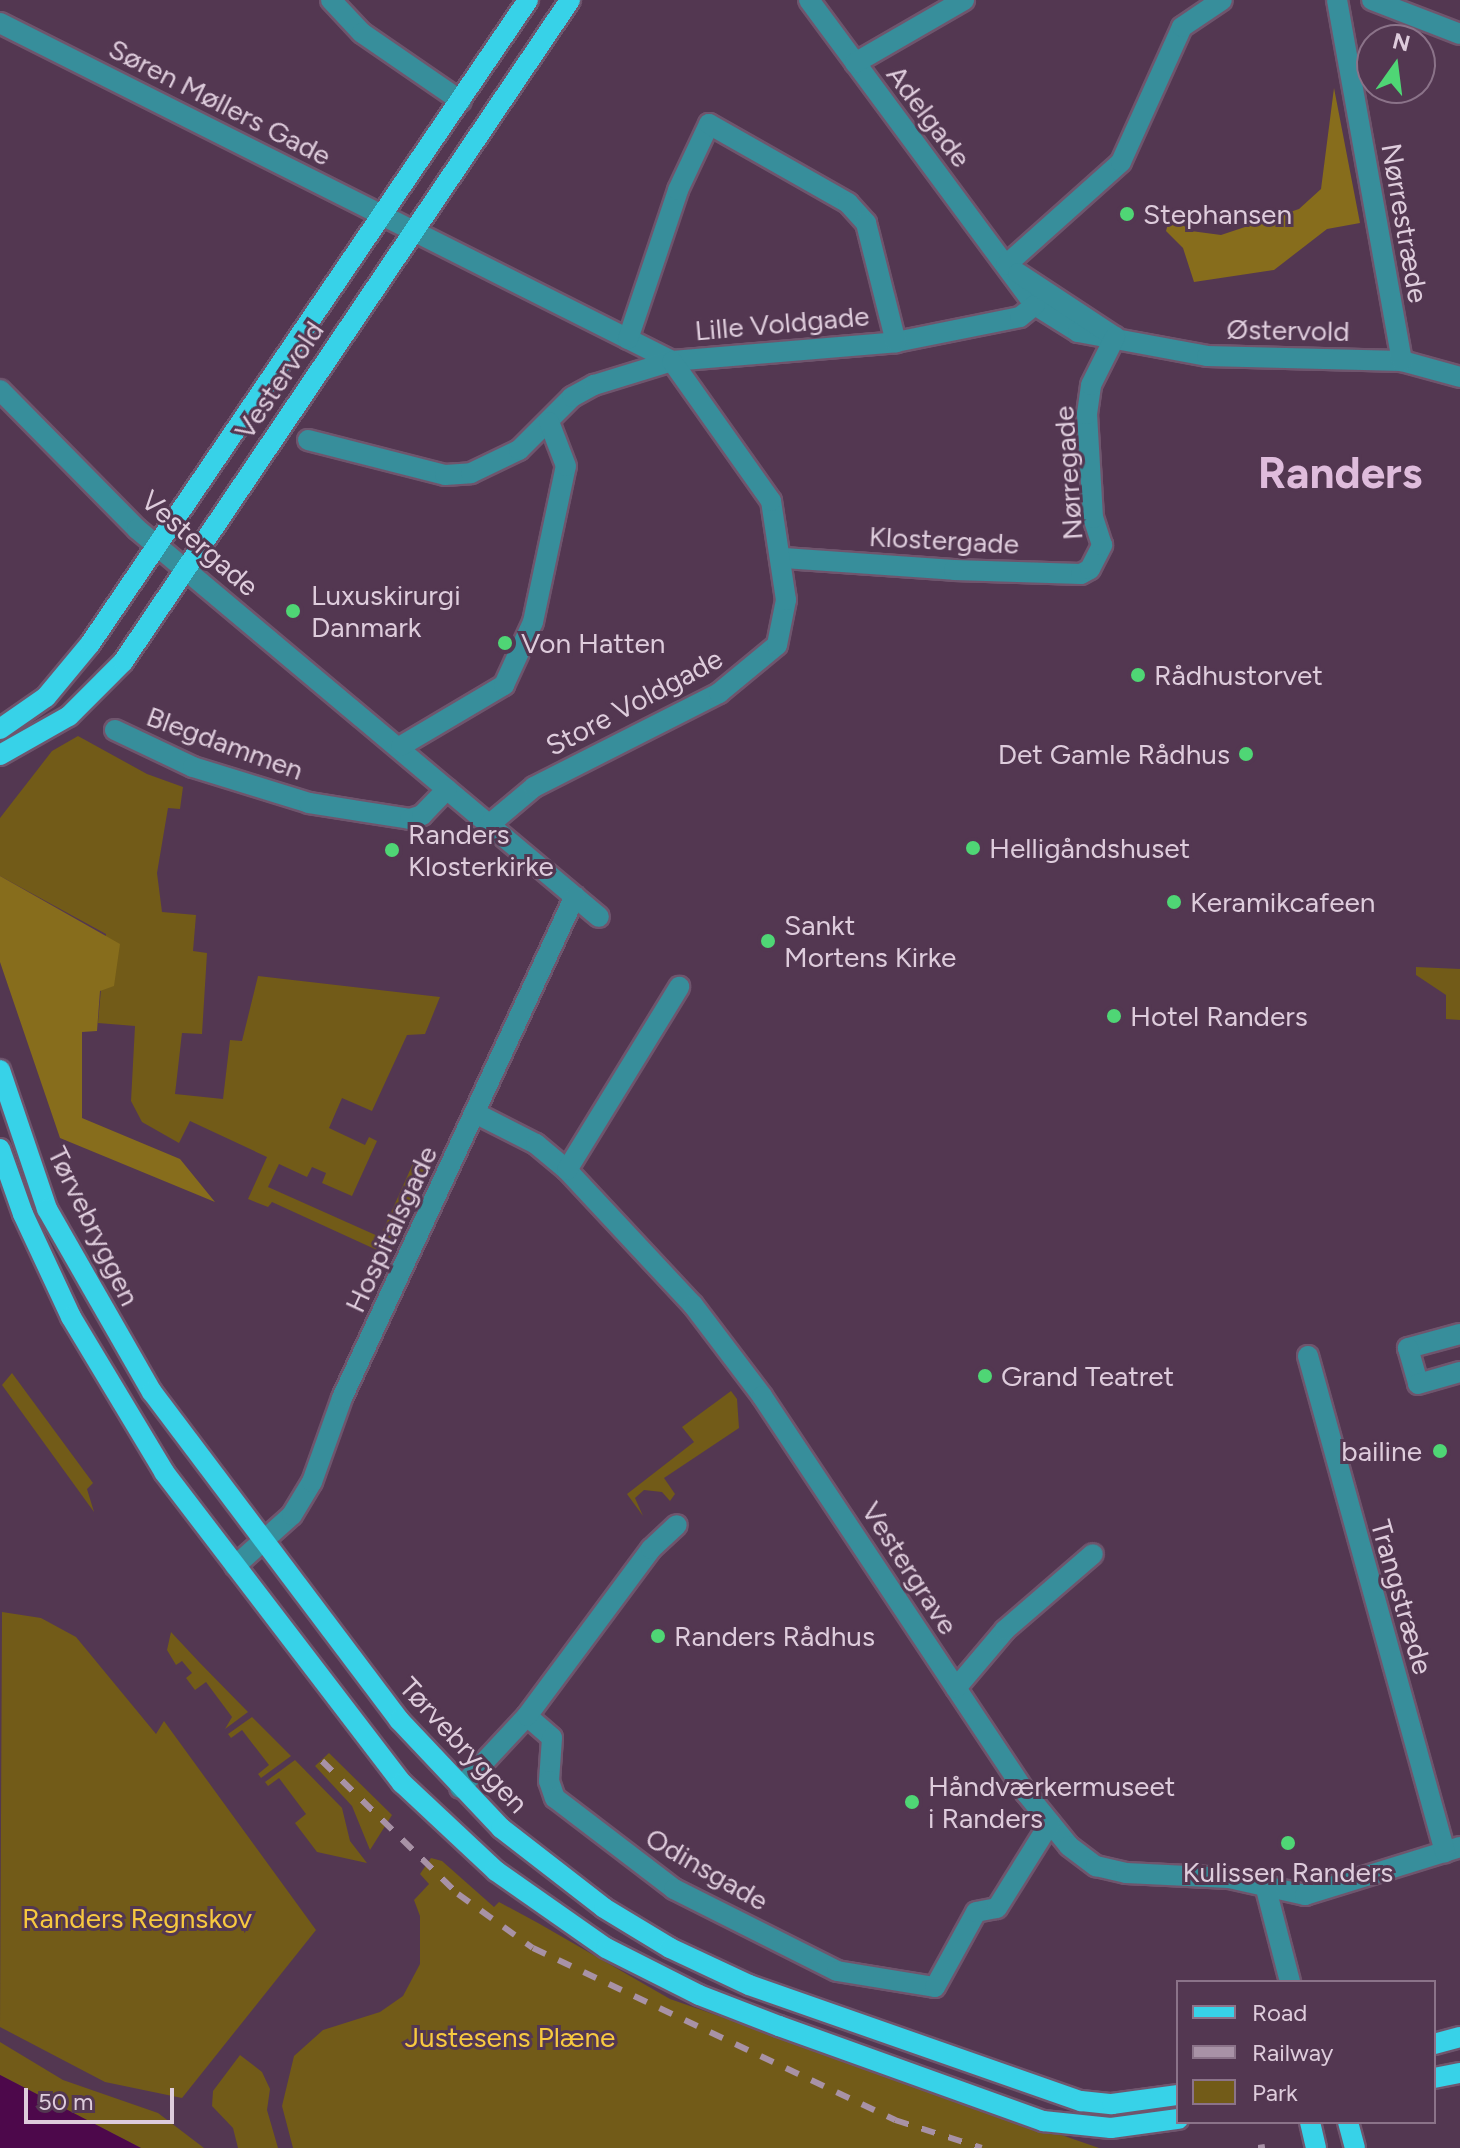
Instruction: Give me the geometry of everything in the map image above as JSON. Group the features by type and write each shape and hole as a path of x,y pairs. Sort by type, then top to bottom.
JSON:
{"main road":[{"name":"Vestervold","path":"0,729 65,677 528,0"},
{"name":"Vestervold","path":"0,755 53,727 92,698 187,570 570,0"},
{"name":"Tørvebryggen","path":"0,1070 47,1209 95,1299 152,1392 399,1720 460,1788 540,1862 604,1908 670,1948 749,1985 1081,2101 1112,2104 1176,2095"},
{"name":"Tørvebryggen","path":"0,1149 23,1214 78,1329 164,1472 369,1742 433,1816 496,1871 606,1948 725,2005 1043,2121 1111,2128 1176,2119"},
{"path":"1436,2030 1460,2024"},
{"path":"1436,2043 1460,2037"},
{"path":"1436,2078 1460,2073"},
{"path":"1310,2124 1316,2148"},
{"path":"1349,2124 1355,2148"}],"street":[{"path":"331,0 362,33 461,101"},
{"name":"Adelgade","path":"809,0 1006,265 1041,299"},
{"path":"855,63 964,0"},
{"path":"1006,265 1121,162 1182,27 1222,0"},
{"name":"Nørrestræde","path":"1337,0 1402,361"},
{"path":"1372,0 1460,34"},
{"name":"Søren Møllers Gade","path":"0,23 413,232"},
{"path":"628,339 673,201 709,124 848,203 866,223 896,342"},
{"name":"Lille Voldgade","path":"413,232 672,361 896,342 1020,317 1041,299"},
{"name":"Østervold","path":"1041,299 1078,332 1207,356 1402,361 1460,377"},
{"name":"Nørregade","path":"1098,562 1102,545 1093,518 1087,414 1091,385 1115,337"},
{"path":"308,440 445,475 471,473 519,450 572,397 594,385 672,361"},
{"name":"Store Voldgade","path":"490,824 534,787 719,693 753,668 777,645 786,600 784,558 771,501 687,375 672,361"},
{"name":"Vestergade","path":"0,390 157,546 401,746 447,789"},
{"path":"401,746 504,685 516,660 533,622 563,483 562,448 549,422"},
{"name":"Klostergade","path":"784,558 1081,574 1098,562"},
{"name":"Blegdammen","path":"115,730 193,767 309,803 410,819 447,789"},
{"path":"447,789 599,917"},
{"name":"Hospitalsgade","path":"235,1566 292,1515 312,1482 342,1398 477,1114 575,896"},
{"path":"567,1170 679,987"},
{"name":"Vestergrave","path":"477,1114 536,1144 567,1170 693,1305 762,1396 956,1688 1050,1823 1096,1866 1126,1873 1265,1885 1305,1895 1453,1850"},
{"path":"1460,1334 1408,1348 1418,1384 1460,1372"},
{"name":"Trangstræde","path":"1308,1356 1453,1850"},
{"path":"460,1788 527,1716 651,1549 677,1525"},
{"path":"956,1688 1005,1630 1093,1554"},
{"name":"Odinsgade","path":"527,1716 552,1738 549,1781 555,1798 674,1889 837,1971 935,1987 976,1912 997,1908 1050,1823"},
{"path":"1265,1885 1289,1980"}],"green space":[{"path":"78,736 147,774 183,787 180,809 168,808 157,873 162,912 196,915 193,951 207,953 202,1034 182,1033 175,1094 223,1099 230,1040 242,1041 258,976 440,997 425,1034 407,1035 372,1111 342,1098 329,1128 365,1145 369,1137 377,1141 352,1196 322,1183 326,1173 312,1167 307,1177 279,1164 268,1187 380,1237 415,1159 432,1165 390,1256 272,1202 268,1207 248,1199 267,1157 190,1121 179,1143 142,1122 131,1101 135,1026 98,1023 106,934 0,876 0,818 52,751"},
{"path":"1416,967 1460,969 1460,1020 1446,1019 1446,995 1416,975"},
{"path":"12,1373 93,1483 87,1489 94,1512 2,1385"},
{"path":"731,1391 737,1399 739,1428 664,1478 675,1494 670,1501 662,1492 644,1490 635,1498 643,1516 627,1494 694,1442 682,1427"},
{"name":"Randers Regnskov","path":"2,1612 41,1618 76,1637 156,1734 164,1721 316,1930 182,2098 105,2082 0,2027"},
{"path":"171,1632 248,1712 225,1729 232,1717 206,1682 195,1690 186,1678 192,1673 182,1661 176,1665 167,1650"},
{"path":"252,1717 291,1756 261,1778 258,1774 269,1765 242,1730 231,1738 228,1734"},
{"path":"329,1753 392,1815 370,1850 352,1806 315,1766"},
{"path":"295,1760 342,1808 350,1841 367,1863 317,1852 295,1823 306,1814 279,1778 268,1786 265,1782"},
{"name":"Justesens Plæne","path":"431,1858 442,1861 494,1907 499,1902 670,1999 1099,2148 293,2148 282,2106 294,2056 323,2030 380,2012 403,1996 420,1964 420,1916 414,1900 429,1884 420,1874"},
{"path":"0,2042 63,2080 158,2113 204,2148 141,2148 0,2075"},
{"path":"240,2055 262,2072 270,2089 267,2110 278,2148 238,2148 233,2128 212,2106 213,2091"}],"shaded area":[{"path":"1334,88 1360,223 1327,229 1274,270 1194,282 1183,248 1166,231 1170,216 1191,231 1221,235 1299,209 1321,189"},
{"path":"0,876 120,944 114,986 100,991 97,1031 82,1032 82,1118 180,1159 215,1202 60,1138 0,962"},
{"path":"0,2075 141,2148 0,2148"}],"railway":[{"path":"322,1761 458,1894 533,1948 895,2120 982,2148"},
{"path":"1258,2148 1265,2147"}],"place":[{"name":"Stephansen","path":"1127,214"},
{"name":"Luxuskirurgi Danmark","path":"293,611"},
{"name":"Von Hatten","path":"505,643"},
{"name":"Rådhustorvet","path":"1138,675"},
{"name":"Det Gamle Rådhus","path":"1246,754"},
{"name":"Helligåndshuset","path":"973,848"},
{"name":"Randers Klosterkirke","path":"392,850"},
{"name":"Keramikcafeen","path":"1174,902"},
{"name":"Sankt Mortens Kirke","path":"768,941"},
{"name":"Hotel Randers","path":"1114,1016"},
{"name":"Grand Teatret","path":"985,1376"},
{"name":"bailine","path":"1440,1451"},
{"name":"Randers Rådhus","path":"658,1636"},
{"name":"Håndværkermuseet i Randers","path":"912,1802"},
{"name":"Kulissen Randers","path":"1288,1843"}],"district":[{"name":"Randers","path":"1340,473"}]}
